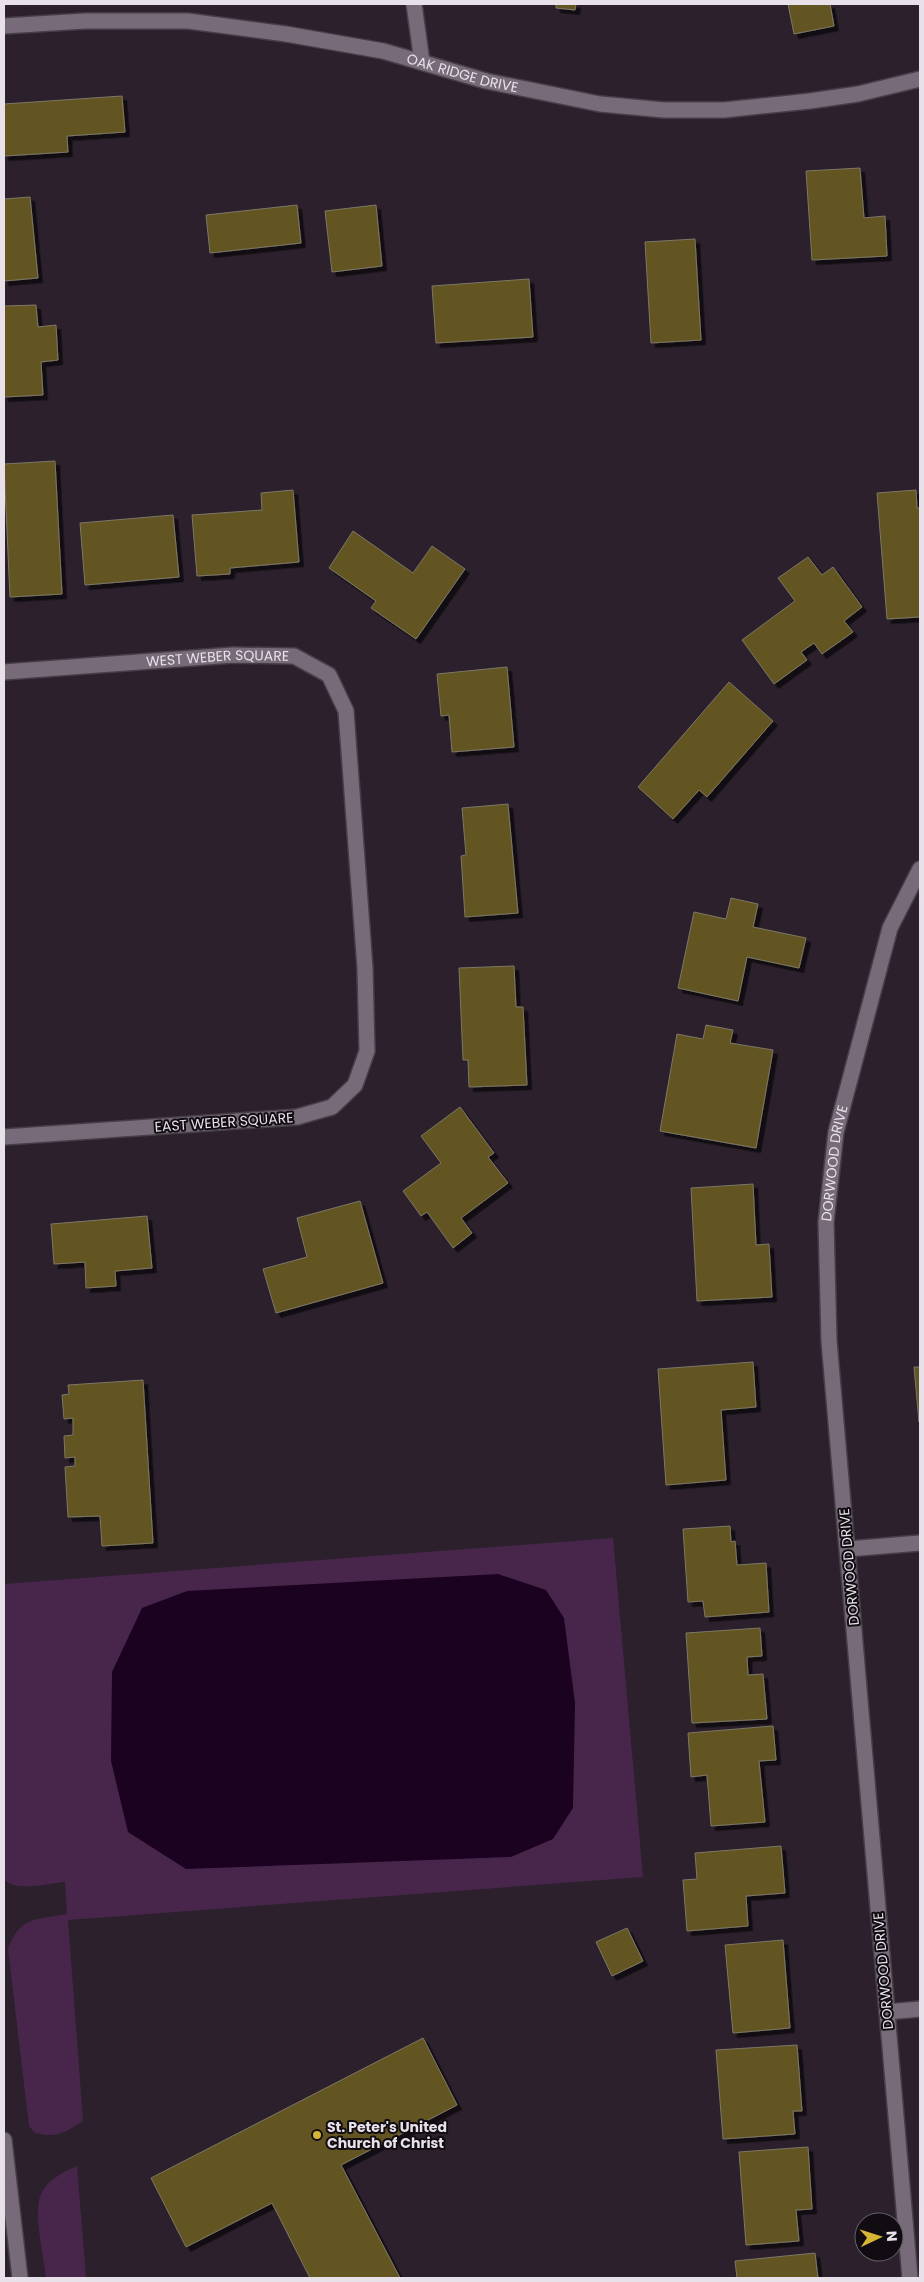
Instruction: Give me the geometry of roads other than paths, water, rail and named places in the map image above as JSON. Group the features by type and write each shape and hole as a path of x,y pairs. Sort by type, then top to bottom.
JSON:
{"street":[{"path":"414,4 422,62"},
{"name":"OAK RIDGE DRIVE","path":"4,26 84,22 188,21 295,36 382,51 486,82 600,104 664,110 724,110 810,101 858,94 920,79"},
{"name":"WEST WEBER SQUARE","path":"4,672 233,655 294,656 329,675 346,711 357,858"},
{"name":"EAST WEBER SQUARE","path":"4,1137 297,1117 332,1107 355,1085 367,1051 365,968 357,858"},
{"name":"DORWOOD DRIVE","path":"910,2278 848,1549 828,1341 826,1222 836,1132 890,928 920,869"},
{"path":"848,1549 920,1543"},
{"path":"887,2012 920,2009"},
{"path":"4,2140 20,2278"}],"place":[{"name":"St. Peter's United Church of Christ","path":"317,2135"}]}
